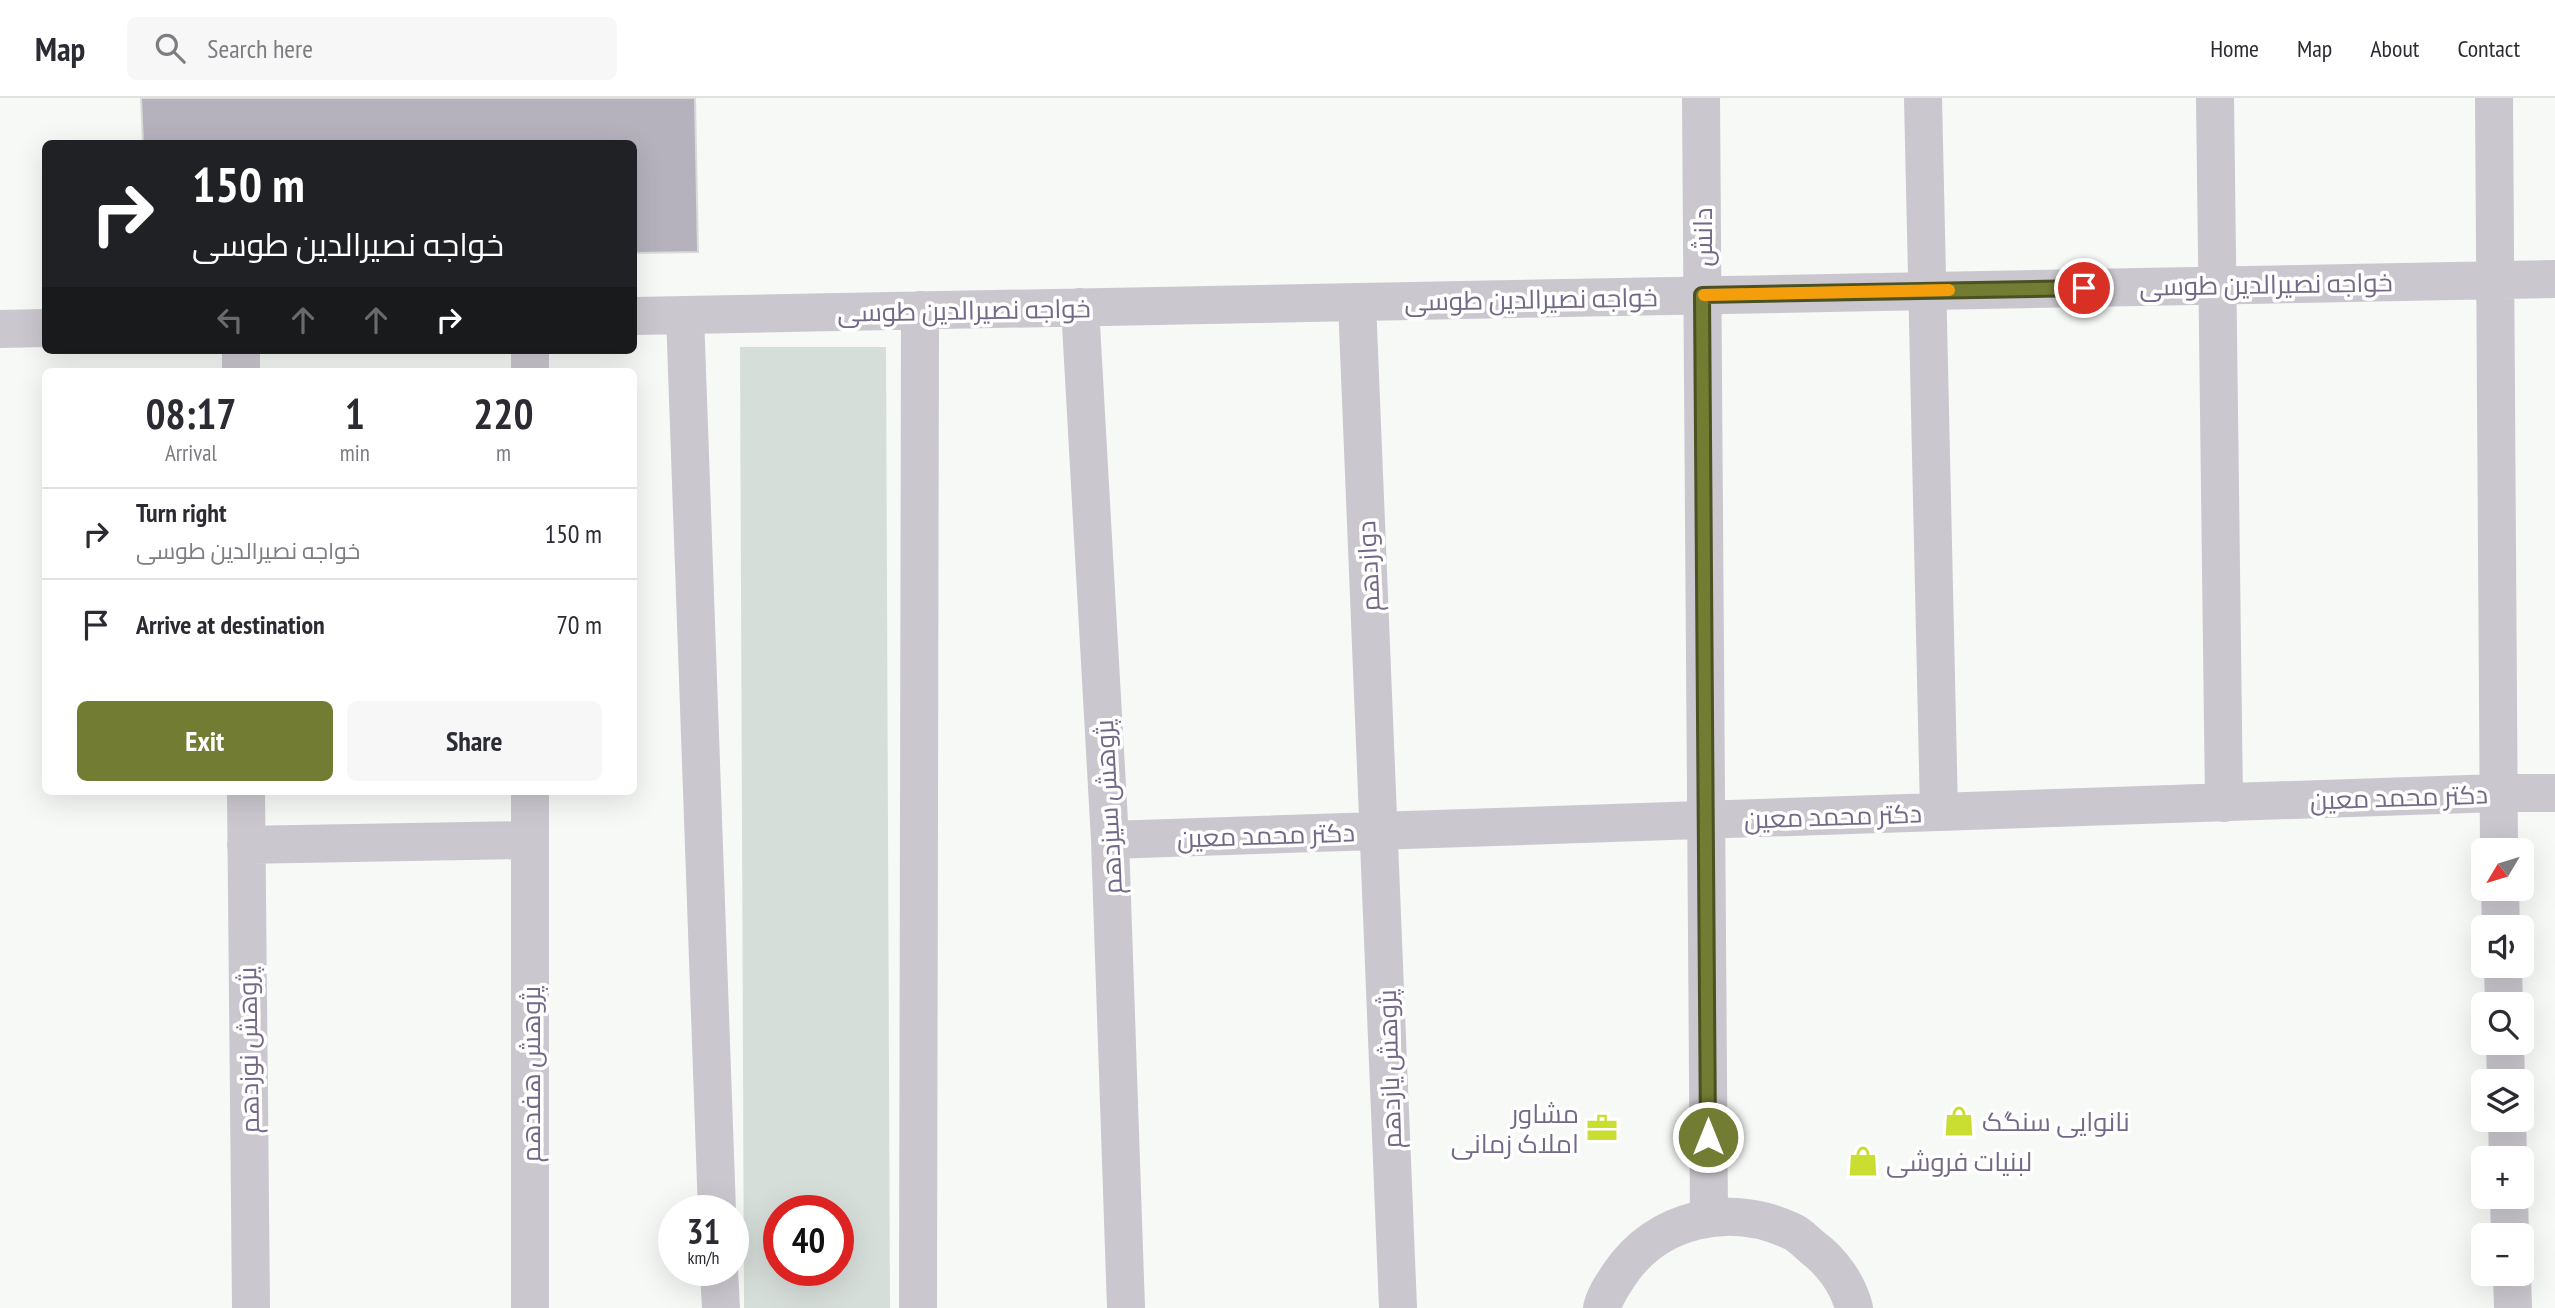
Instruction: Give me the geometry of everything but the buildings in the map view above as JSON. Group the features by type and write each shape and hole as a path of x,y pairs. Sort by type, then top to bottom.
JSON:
{"street":[{"name":"دانش","path":"1701,98 1709,1216"},
{"path":"1923,98 1939,812"},
{"path":"2214,98 2224,803"},
{"path":"2494,98 2499,838"},
{"name":"خواجه نصیرالدین طوسی","path":"637,316 2555,279"},
{"name":"دوازدهم","path":"1357,302 1380,831"},
{"name":"پژوهش سیزدهم","path":"1080,307 1111,840 1126,1308"},
{"path":"918,1308 920,310"},
{"path":"685,315 716,1195"},
{"path":"0,328 42,328"},
{"name":"دکتر محمد معین","path":"1111,840 2555,793"},
{"name":"پژوهش نوزدهم","path":"246,795 251,1308"},
{"name":"پژوهش هفدهم","path":"530,795 530,1308"},
{"name":"پژوهش یازدهم","path":"1380,831 1398,1308"},
{"path":"246,845 530,841"},
{"path":"1602,1308 1605,1296 1630,1258 1665,1230 1709,1216 1752,1217 1793,1231 1827,1259 1851,1294 1854,1308"},
{"path":"720,1286 721,1308"},
{"path":"2512,1286 2512,1308"}],"shaded area":[{"path":"740,347 886,347 890,1308 744,1308 744,1286 749,1286 749,1195 744,1195"}],"slow traffic":[{"path":"1704,295 1949,290"}],"place":[{"name":"نانوایی سنگک","path":"1959,1121"},
{"name":"مشاور املاک زمانی","path":"1602,1128"},
{"name":"لبنیات فروشی","path":"1863,1161"}],"route":[{"path":"1708,1137 1702,295 2084,288"}]}
